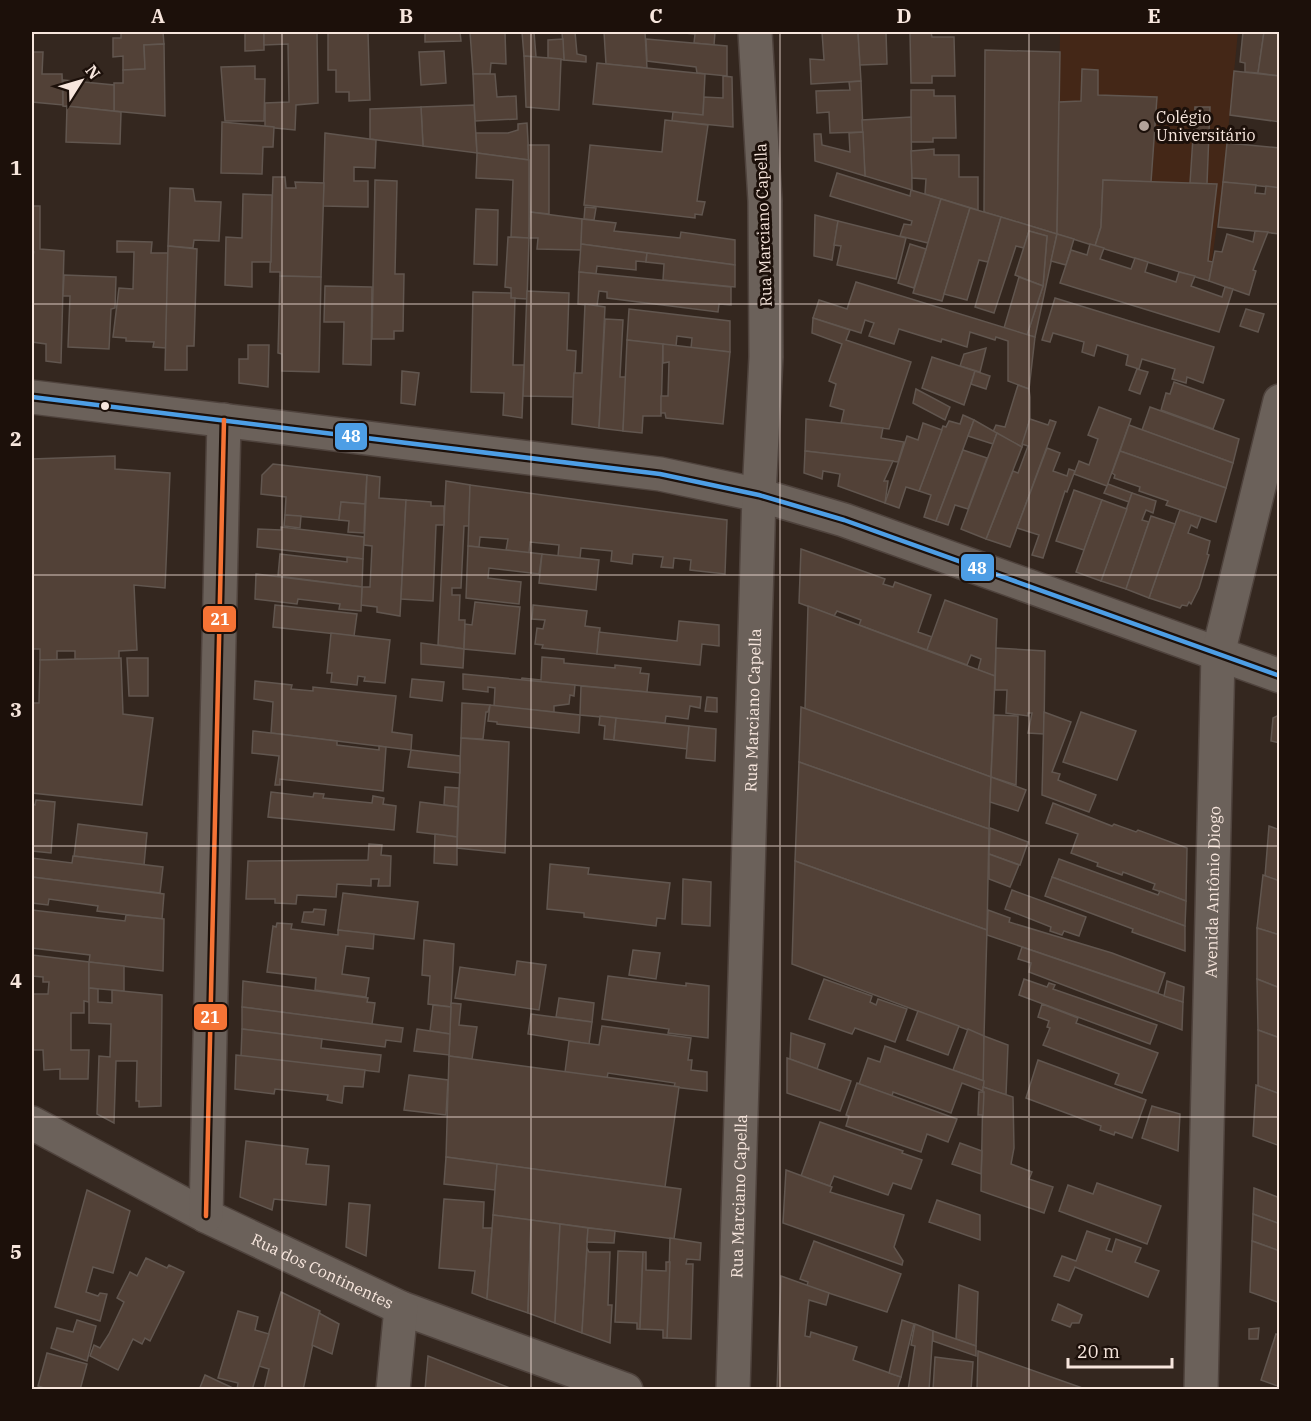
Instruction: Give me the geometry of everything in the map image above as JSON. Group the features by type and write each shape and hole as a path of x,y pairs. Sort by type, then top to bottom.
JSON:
{"street":[{"name":"Rua Marciano Capella","path":"733,1389 759,495 766,335 765,201 754,32"},
{"path":"32,397 660,474 759,495 844,520 1280,676"},
{"name":"Avenida Antônio Diogo","path":"1201,1389 1218,654 1280,401"},
{"path":"206,1216 224,420"},
{"name":"Rua dos Continentes","path":"32,1123 206,1216 401,1308 626,1389"},
{"path":"393,1389 401,1308"}],"shaded area":[{"name":"Colégio Universitário","path":"1060,32 1238,32 1223,182 1209,281 1057,234"}],"building":[{"path":"121,32 163,32 164,44 144,45 145,69 123,70 123,56 113,57 113,38 121,38"},
{"path":"245,32 264,32 264,50 245,51"},
{"path":"264,32 317,32 318,103 296,105 295,130 265,127 265,103 289,102 288,44 264,45"},
{"path":"328,32 368,32 370,100 349,101 349,92 336,92 336,70 328,70"},
{"path":"425,32 460,32 461,41 425,42"},
{"path":"470,32 505,32 506,64 491,63 490,74 473,74"},
{"path":"522,32 534,32 536,57 524,56"},
{"path":"562,32 575,32 577,54 586,56 586,62 564,60"},
{"path":"604,32 645,32 647,68 606,64"},
{"path":"674,32 715,32 714,45 694,43 695,34"},
{"path":"822,32 858,32 861,81 811,84 810,59 824,60"},
{"path":"858,32 886,32 887,64 860,65"},
{"path":"910,32 931,32 932,37 954,37 955,76 932,76 932,83 911,83"},
{"path":"1243,32 1264,32 1258,73 1245,72 1245,63 1240,62"},
{"path":"1264,32 1280,32 1280,76 1258,73"},
{"path":"563,39 564,60 548,58 548,40"},
{"path":"646,39 727,46 727,76 697,73 696,67 647,61"},
{"path":"164,44 165,116 114,111 114,83 123,83 123,70 145,69 144,45"},
{"path":"985,50 1060,52 1057,234 984,212"},
{"path":"444,51 446,83 421,85 419,52"},
{"path":"32,52 43,52 42,74 62,74 63,105 32,102"},
{"path":"524,56 561,59 559,110 526,107"},
{"path":"597,63 705,74 703,115 593,104"},
{"path":"255,66 255,79 265,79 264,121 225,121 221,67"},
{"path":"1082,69 1098,70 1098,95 1157,97 1151,182 1103,180 1101,227 1095,246 1057,234 1059,102 1081,101"},
{"path":"1234,71 1280,76 1280,122 1230,115"},
{"path":"473,74 495,74 497,97 516,96 517,119 475,121"},
{"path":"723,76 732,77 733,127 672,121 673,112 703,115 704,97 723,98"},
{"path":"63,80 114,85 114,111 63,106"},
{"path":"861,81 863,132 830,133 829,112 817,113 816,91 850,90 849,82"},
{"path":"911,90 934,90 934,96 955,96 956,138 933,138 933,142 911,142"},
{"path":"474,105 477,153 423,146 421,107"},
{"path":"67,106 121,112 120,144 66,142"},
{"path":"421,107 423,146 370,139 370,109"},
{"path":"1195,107 1210,107 1207,184 1190,183"},
{"path":"911,117 912,190 865,176 862,120"},
{"path":"665,120 708,125 697,201 705,202 702,215 695,214 695,218 584,205 590,145 662,152"},
{"path":"222,122 274,127 273,147 263,147 262,174 221,173"},
{"path":"527,123 529,160 477,153 476,133 508,133 518,130 518,124"},
{"path":"863,132 865,176 815,161 814,134 821,134 822,145 850,152 849,133"},
{"path":"325,133 376,140 375,168 354,167 354,181 368,181 368,207 323,206"},
{"path":"1227,143 1280,148 1280,188 1223,182"},
{"path":"528,145 549,145 549,214 530,212"},
{"path":"934,149 934,155 959,155 959,177 978,177 978,210 925,194 926,179 912,178 911,151"},
{"path":"477,153 529,160 529,238 511,237 513,180 476,178"},
{"path":"837,173 910,196 911,190 941,199 928,243 900,236 904,224 911,225 912,221 830,196"},
{"path":"273,177 285,177 286,188 296,188 295,182 324,183 321,277 280,276 280,272 270,272"},
{"path":"375,180 397,181 395,274 404,274 403,331 394,331 394,339 372,339"},
{"path":"1103,180 1217,184 1208,261 1213,262 1209,281 1095,246 1101,227"},
{"path":"1223,182 1256,185 1255,193 1265,194 1266,186 1280,188 1280,234 1218,227"},
{"path":"170,188 193,189 195,201 221,202 219,241 194,240 193,248 168,246"},
{"path":"243,194 272,195 271,262 252,262 252,287 225,285 226,237 242,238"},
{"path":"941,199 970,208 942,301 913,293"},
{"path":"32,206 40,206 40,249 64,251 61,363 46,361 46,344 32,342 32,259 34,252 32,251"},
{"path":"585,207 596,208 594,220 584,219"},
{"path":"970,208 1001,217 988,262 979,260 967,300 944,294"},
{"path":"476,209 498,210 497,265 474,264"},
{"path":"530,212 582,219 581,250 537,249 538,238 529,238"},
{"path":"815,215 838,221 832,260 814,256"},
{"path":"1001,217 1057,234 1035,337 1027,335 1043,286 1047,236 1029,231 1024,248 1016,246 994,313 975,307"},
{"path":"582,219 616,223 614,231 680,238 681,232 735,240 735,265 581,244"},
{"path":"838,221 906,238 896,279 837,265 841,246 834,245"},
{"path":"1029,231 1047,236 1043,286 1015,275"},
{"path":"1255,231 1268,232 1253,270 1256,271 1249,295 1209,281 1215,251 1222,252 1227,234 1253,242"},
{"path":"1057,234 1074,239 1066,265 1051,261"},
{"path":"508,237 529,238 527,299 511,298 511,288 505,287"},
{"path":"117,241 152,242 151,253 168,253 166,348 153,347 154,342 126,341 126,338 113,337 119,288 133,289 134,252 117,252"},
{"path":"581,244 647,253 646,262 636,261 636,270 597,266 596,274 579,272"},
{"path":"910,244 926,249 914,288 898,283"},
{"path":"1090,244 1104,248 1100,259 1131,269 1135,258 1148,262 1145,272 1176,282 1179,272 1195,276 1191,286 1222,297 1225,287 1233,289 1219,332 1060,283 1071,250 1087,255"},
{"path":"168,246 197,249 194,346 187,346 187,370 165,370"},
{"path":"647,253 735,265 735,287 663,280 664,264 646,262"},
{"path":"579,272 731,287 731,305 719,304 718,312 607,298 607,292 599,291 597,306 578,304"},
{"path":"64,275 116,277 115,308 111,309 109,349 68,347 70,296 63,296"},
{"path":"280,276 321,277 319,372 282,371 282,354 278,353"},
{"path":"1019,277 1043,286 1027,335 1004,328"},
{"path":"856,282 1035,337 1029,389 1008,381 1008,341 996,337 995,340 970,332 967,347 942,339 941,342 899,329 894,344 869,336 874,323 865,320 861,333 813,318 819,300 847,309"},
{"path":"325,286 372,287 371,365 343,364 344,322 324,322"},
{"path":"527,291 569,293 567,350 576,351 574,397 523,396"},
{"path":"473,292 511,293 511,298 515,298 513,365 524,365 522,418 503,415 504,393 471,392"},
{"path":"1055,298 1214,347 1203,383 1187,377 1186,383 1172,379 1175,369 1142,359 1139,369 1126,365 1128,355 1097,345 1094,356 1082,352 1084,342 1053,333 1050,342 1042,340"},
{"path":"585,304 605,307 599,428 572,424 574,373 582,373"},
{"path":"629,309 730,321 730,352 691,348 692,338 677,336 676,346 627,340"},
{"path":"1246,309 1264,314 1258,332 1240,326"},
{"path":"813,318 850,330 846,340 911,362 889,429 841,423 844,410 830,406 836,384 829,381 842,344 812,333"},
{"path":"605,319 623,320 620,377 626,377 623,431 599,428"},
{"path":"627,340 663,344 661,416 643,416 642,433 623,431"},
{"path":"663,344 730,352 723,424 666,418 665,413 661,413 661,396 668,396 669,362 663,363"},
{"path":"248,345 269,345 268,387 239,383 239,359 248,359"},
{"path":"986,348 980,372 960,366 964,354"},
{"path":"932,357 975,371 964,405 922,388"},
{"path":"1137,369 1148,372 1140,394 1129,390"},
{"path":"402,371 419,373 415,405 401,403"},
{"path":"975,371 990,376 986,389 971,384"},
{"path":"1174,382 1224,400 1213,429 1161,410 1166,393 1170,394"},
{"path":"1018,385 1029,389 1030,397 1030,419 1022,447 993,432 996,425 1005,427"},
{"path":"916,389 950,407 945,420 913,403"},
{"path":"1099,407 1131,419 1107,486 1074,474 1079,461 1089,465 1098,439 1088,435"},
{"path":"1150,407 1239,439 1233,463 1142,430"},
{"path":"963,415 974,420 936,521 924,517 931,495 919,491 943,426 946,427 949,421 960,424"},
{"path":"806,419 883,428 881,438 904,442 898,462 805,451"},
{"path":"1030,419 1048,425 1050,420 1056,422 1010,547 986,539 1013,471 1018,473 1028,446 1022,444"},
{"path":"974,420 997,433 993,444 968,436"},
{"path":"923,423 942,430 919,491 906,487 899,508 885,503 907,436 918,440"},
{"path":"1129,425 1233,463 1226,488 1120,451"},
{"path":"997,433 1022,447 986,539 961,529"},
{"path":"1047,448 1060,453 1053,471 1067,476 1069,469 1075,471 1067,492 1065,491 1043,558 1032,555 1039,535 1017,528"},
{"path":"963,450 987,458 968,509 955,505 948,525 936,521"},
{"path":"805,451 893,461 884,481 888,481 885,503 838,486 840,474 823,471 822,479 804,473"},
{"path":"1120,451 1226,488 1216,522 1166,505 1168,501 1139,491 1140,487 1114,478 1115,475 1112,473"},
{"path":"115,456 115,469 170,473 165,588 134,585 137,650 119,651 119,659 75,659 75,651 57,651 57,660 40,660 40,649 32,649 32,459"},
{"path":"273,464 367,475 365,504 341,502 339,520 285,515 286,497 261,494 262,475"},
{"path":"367,475 380,477 379,498 406,500 400,616 377,612 377,607 361,605 362,587 370,587 372,546 364,545"},
{"path":"446,481 470,485 469,526 464,526 461,588 452,588 452,595 460,595 459,620 465,620 464,649 438,645"},
{"path":"1108,484 1132,493 1129,502 1104,493"},
{"path":"470,485 727,520 725,574 690,570 691,560 674,558 673,568 661,567 663,557 633,554 632,564 611,561 612,551 581,548 580,558 558,556 559,545 530,542 529,553 506,550 508,539 480,537 479,547 468,546"},
{"path":"1074,490 1102,500 1084,550 1056,541"},
{"path":"1132,493 1156,501 1153,513 1146,510 1142,520 1149,522 1126,589 1101,581"},
{"path":"406,500 431,502 431,506 444,506 444,525 436,525 433,601 401,599"},
{"path":"1102,500 1127,509 1101,581 1076,572"},
{"path":"341,502 365,504 364,533 348,532 349,521 339,520"},
{"path":"1180,510 1201,517 1197,528 1191,525 1188,533 1210,541 1207,554 1209,555 1199,588 1191,604 1189,602 1187,606 1182,605 1180,608 1149,598"},
{"path":"285,515 301,516 300,528 284,526"},
{"path":"1151,516 1175,524 1149,598 1126,589"},
{"path":"281,527 364,537 363,559 257,547 258,529 281,530"},
{"path":"468,546 542,554 539,574 489,568 488,578 521,582 519,604 466,598"},
{"path":"801,549 885,579 883,584 893,587 895,582 931,595 918,632 932,637 927,650 859,625 861,620 837,611 834,616 799,603"},
{"path":"280,554 347,562 347,557 363,559 362,587 278,576"},
{"path":"542,554 599,560 596,590 539,583"},
{"path":"256,574 362,587 361,611 339,609 340,604 298,599 297,604 255,599"},
{"path":"945,600 997,619 995,676 978,670 981,659 971,655 967,665 927,650"},
{"path":"475,602 520,607 515,654 464,649 465,624 472,625"},
{"path":"275,605 357,614 354,636 273,627"},
{"path":"533,605 587,611 585,626 600,628 597,654 542,648 543,645 535,644 537,628 543,629 545,620 532,619"},
{"path":"808,606 995,676 991,777 805,709"},
{"path":"679,621 719,625 719,646 702,644 700,665 597,654 599,632 677,641"},
{"path":"331,633 390,640 385,683 364,681 365,677 358,676 357,685 331,682 332,673 327,673"},
{"path":"421,643 464,649 463,668 421,664"},
{"path":"996,648 1045,651 1044,734 1028,733 1032,713 1028,713 1028,716 1006,713 1007,690 995,690"},
{"path":"542,657 564,659 564,663 641,668 640,673 649,674 647,692 521,680 522,678 541,680"},
{"path":"121,658 123,714 153,718 142,805 32,793 32,703 39,703 40,660"},
{"path":"127,658 148,658 148,696 129,696"},
{"path":"463,674 575,685 574,696 570,695 569,704 554,706 554,712 494,706 495,688 488,687 488,692 463,689"},
{"path":"412,679 444,682 442,701 410,697"},
{"path":"255,681 292,685 291,689 313,691 313,687 396,696 392,732 412,735 411,750 271,733 273,702 254,699"},
{"path":"581,686 701,697 700,708 690,706 688,719 666,716 665,723 580,715"},
{"path":"707,697 717,698 717,712 705,711"},
{"path":"462,703 490,705 486,712 483,739 461,738"},
{"path":"490,705 580,715 579,733 497,724 497,722 488,721"},
{"path":"801,707 991,777 989,829 799,762"},
{"path":"1044,712 1071,722 1052,772 1060,774 1058,780 1096,795 1089,812 1042,795"},
{"path":"1081,712 1136,731 1117,780 1063,762"},
{"path":"994,715 1018,716 1016,785 991,777"},
{"path":"600,716 616,718 614,740 604,739 605,726 599,725"},
{"path":"1280,717 1280,743 1271,741 1273,718"},
{"path":"616,718 689,726 687,749 614,740"},
{"path":"689,726 716,729 715,761 686,758"},
{"path":"253,731 337,741 337,745 379,750 379,746 386,747 383,791 280,779 280,785 275,785 279,756 252,753"},
{"path":"461,738 509,742 505,853 457,848"},
{"path":"411,750 460,756 460,773 408,767"},
{"path":"799,762 989,829 987,930 795,861"},
{"path":"991,777 1026,790 1018,811 990,802"},
{"path":"445,787 459,788 458,807 444,805"},
{"path":"271,792 313,797 314,793 324,794 323,798 372,803 373,796 384,798 383,804 396,806 394,830 268,817"},
{"path":"36,800 55,802 51,853 32,851 32,804 35,805"},
{"path":"420,802 458,807 457,837 417,832"},
{"path":"1053,803 1112,826 1114,824 1136,832 1138,830 1187,848 1186,901 1153,889 1155,884 1123,872 1122,875 1097,866 1098,863 1071,853 1078,834 1046,823"},
{"path":"78,824 147,833 144,865 74,856"},
{"path":"1269,826 1280,830 1280,881 1265,876"},
{"path":"990,828 1028,842 1020,865 989,854"},
{"path":"435,834 457,837 457,865 434,863"},
{"path":"369,844 382,845 381,855 391,856 390,886 378,886 379,879 371,879 371,886 337,884 336,897 297,895 296,904 275,903 275,899 246,899 248,861 368,860"},
{"path":"989,854 1019,865 1010,887 989,879"},
{"path":"73,856 163,867 160,893 32,877 32,858 72,863"},
{"path":"1059,859 1158,895 1160,891 1186,901 1185,926 1052,877"},
{"path":"795,861 987,930 984,1036 792,964"},
{"path":"550,864 589,868 588,874 670,883 665,919 657,918 656,926 584,917 584,913 547,909"},
{"path":"1263,875 1280,881 1280,935 1257,928"},
{"path":"32,877 164,894 162,919 97,911 98,906 49,899 48,905 32,903"},
{"path":"1052,877 1185,926 1185,951 1045,896"},
{"path":"683,879 711,882 710,926 682,924"},
{"path":"1012,890 1086,917 1079,936 1064,931 1062,935 1050,931 1051,927 1005,909"},
{"path":"343,893 418,902 414,939 338,930"},
{"path":"314,909 326,910 324,925 302,922 304,912 313,912"},
{"path":"32,910 125,921 126,915 164,919 163,971 89,962 90,955 32,948"},
{"path":"988,910 1010,918 1009,922 1112,953 1165,973 1158,993 987,935"},
{"path":"277,923 292,924 291,929 338,935 338,930 374,934 373,949 346,946 343,966 342,974 369,978 366,997 315,990 316,978 267,972 273,926 276,927"},
{"path":"1257,928 1280,935 1280,988 1257,979"},
{"path":"424,940 454,944 451,1007 428,1004 430,976 422,975"},
{"path":"1022,947 1183,1002 1182,1030 1029,972 1031,963 1018,959"},
{"path":"633,950 660,953 656,979 629,975"},
{"path":"32,955 89,962 89,1002 84,1001 84,1013 71,1013 71,1050 89,1050 88,1079 60,1079 60,1069 44,1070 43,1050 32,1050 32,994 48,994 49,982 43,982 43,977 32,976"},
{"path":"517,961 546,965 539,1010 455,998 460,967 515,975"},
{"path":"89,962 124,966 124,991 89,988"},
{"path":"608,976 686,986 686,983 709,986 708,1038 668,1033 669,1029 602,1019"},
{"path":"824,979 872,996 870,1002 876,1005 878,999 907,1009 895,1042 855,1028 852,1034 809,1019"},
{"path":"1024,979 1047,987 1049,983 1055,985 1053,989 1157,1025 1150,1044 1019,995"},
{"path":"1257,979 1280,988 1280,1038 1258,1030"},
{"path":"243,981 368,998 367,1002 375,1003 372,1024 242,1007"},
{"path":"1167,981 1184,987 1183,1002 1164,996"},
{"path":"89,988 98,989 98,1002 112,1003 112,990 162,995 161,1106 139,1107 139,1101 136,1101 137,1061 116,1061 114,1123 97,1114 99,1056 110,1057 111,1024 89,1023"},
{"path":"559,998 594,1003 592,1022 556,1017"},
{"path":"451,1003 461,1004 459,1025 477,1027 472,1059 449,1056"},
{"path":"1042,1004 1078,1018 1076,1023 1158,1053 1142,1093 1115,1084 1119,1074 1043,1045 1050,1028 1047,1027 1049,1021 1038,1017"},
{"path":"433,1005 451,1007 450,1034 430,1031"},
{"path":"242,1007 403,1028 401,1042 386,1040 385,1047 242,1029"},
{"path":"918,1011 959,1026 948,1055 907,1040"},
{"path":"531,1014 592,1022 589,1044 528,1034"},
{"path":"602,1026 691,1038 688,1060 692,1060 691,1070 707,1072 707,1091 674,1087 675,1083 608,1073 607,1078 565,1072 569,1041 599,1045"},
{"path":"242,1029 322,1039 321,1048 381,1055 379,1072 241,1056"},
{"path":"417,1029 450,1034 449,1055 414,1051"},
{"path":"968,1029 984,1036 984,1081 953,1070"},
{"path":"1258,1030 1280,1038 1280,1094 1258,1086"},
{"path":"791,1033 825,1044 817,1069 790,1059"},
{"path":"984,1036 1008,1045 1006,1095 983,1087"},
{"path":"885,1046 984,1081 983,1091 962,1083 951,1113 893,1092 892,1096 859,1084 868,1058 880,1062"},
{"path":"236,1055 365,1070 363,1087 344,1086 342,1103 327,1100 328,1095 275,1089 274,1094 235,1089"},
{"path":"449,1056 679,1087 665,1187 446,1157"},
{"path":"787,1058 851,1081 840,1111 787,1093"},
{"path":"1038,1060 1146,1100 1132,1138 1100,1130 1101,1126 1026,1098"},
{"path":"409,1075 448,1080 446,1115 404,1110"},
{"path":"857,1083 957,1119 948,1142 927,1134 921,1152 846,1126 849,1116 846,1115"},
{"path":"1256,1085 1280,1094 1280,1146 1253,1136"},
{"path":"983,1087 1013,1097 1014,1148 1011,1164 1032,1172 1029,1179 1053,1187 1044,1213 981,1191"},
{"path":"979,1092 984,1092 983,1115 978,1115"},
{"path":"1152,1106 1180,1114 1178,1151 1142,1138"},
{"path":"820,1122 903,1151 902,1153 922,1160 911,1189 893,1183 888,1195 834,1176 830,1186 801,1176"},
{"path":"246,1141 308,1149 306,1164 329,1166 326,1205 274,1199 272,1210 240,1197"},
{"path":"960,1143 982,1151 981,1174 952,1164"},
{"path":"446,1157 497,1164 495,1190 444,1184"},
{"path":"497,1164 681,1189 674,1239 493,1215"},
{"path":"786,1170 832,1187 830,1192 904,1215 894,1247 903,1261 902,1265 783,1223"},
{"path":"1097,1183 1161,1206 1147,1244 1059,1211 1068,1185 1093,1194"},
{"path":"1254,1188 1280,1198 1280,1224 1253,1214"},
{"path":"87,1190 130,1211 113,1273 93,1267 86,1292 98,1296 100,1293 107,1294 100,1321 55,1307"},
{"path":"444,1199 484,1202 483,1228 492,1228 487,1299 472,1293 475,1271 439,1268"},
{"path":"937,1200 980,1215 980,1240 929,1222"},
{"path":"349,1203 370,1205 366,1256 346,1247"},
{"path":"1253,1214 1280,1224 1280,1251 1252,1241"},
{"path":"493,1215 531,1220 528,1313 487,1299"},
{"path":"531,1220 560,1224 555,1323 528,1313"},
{"path":"560,1224 588,1228 582,1333 555,1323"},
{"path":"588,1228 615,1231 614,1243 587,1242"},
{"path":"1087,1231 1110,1239 1106,1250 1112,1252 1116,1239 1141,1248 1135,1262 1159,1271 1148,1297 1075,1267 1069,1281 1054,1276 1062,1256 1076,1261"},
{"path":"670,1238 701,1243 700,1260 687,1259 686,1264 693,1264 691,1339 667,1338"},
{"path":"814,1241 901,1274 887,1312 807,1286 808,1282 800,1279"},
{"path":"1252,1241 1280,1251 1280,1303 1250,1292"},
{"path":"587,1248 589,1252 610,1252 608,1305 612,1305 610,1343 582,1333"},
{"path":"618,1251 643,1252 640,1329 637,1329 637,1323 615,1322"},
{"path":"643,1252 646,1252 646,1270 666,1271 666,1262 670,1262 667,1338 663,1338 663,1330 640,1329"},
{"path":"146,1258 167,1268 169,1265 184,1272 150,1341 145,1338 142,1344 133,1339 118,1370 90,1356 94,1345 100,1348 109,1334 124,1302 117,1298 130,1272 137,1276"},
{"path":"781,1276 829,1293 826,1305 809,1300 805,1336 810,1337 811,1332 857,1347 853,1360 901,1377 897,1390 777,1390"},
{"path":"959,1285 978,1292 976,1346 956,1339"},
{"path":"281,1292 320,1311 303,1390 264,1390 269,1369 259,1366"},
{"path":"1058,1304 1082,1315 1079,1323 1072,1323 1070,1327 1052,1320"},
{"path":"238,1311 258,1317 255,1330 269,1334 252,1390 237,1390 238,1383 218,1378"},
{"path":"319,1313 339,1324 332,1354 312,1345"},
{"path":"77,1320 96,1326 87,1361 51,1348 57,1328 73,1332"},
{"path":"902,1320 914,1324 901,1377 889,1373"},
{"path":"915,1324 933,1331 929,1390 908,1390 915,1346 911,1345"},
{"path":"1259,1328 1258,1339 1249,1339 1249,1329"},
{"path":"933,1331 976,1346 976,1356 933,1341"},
{"path":"1276,1334 1280,1335 1280,1387 1261,1380"},
{"path":"978,1351 1088,1390 977,1390"},
{"path":"47,1353 87,1364 80,1390 50,1390 38,1386"},
{"path":"428,1356 515,1390 425,1390"},
{"path":"935,1357 973,1362 971,1390 933,1390"},
{"path":"205,1375 235,1389 237,1390 199,1390"}],"transit line":[{"name":"48","path":"32,397 660,474 759,495 844,520 1280,676"},
{"name":"21","path":"206,1216 224,420"}],"place":[{"name":"Colégio Universitário","path":"1144,126"}]}
